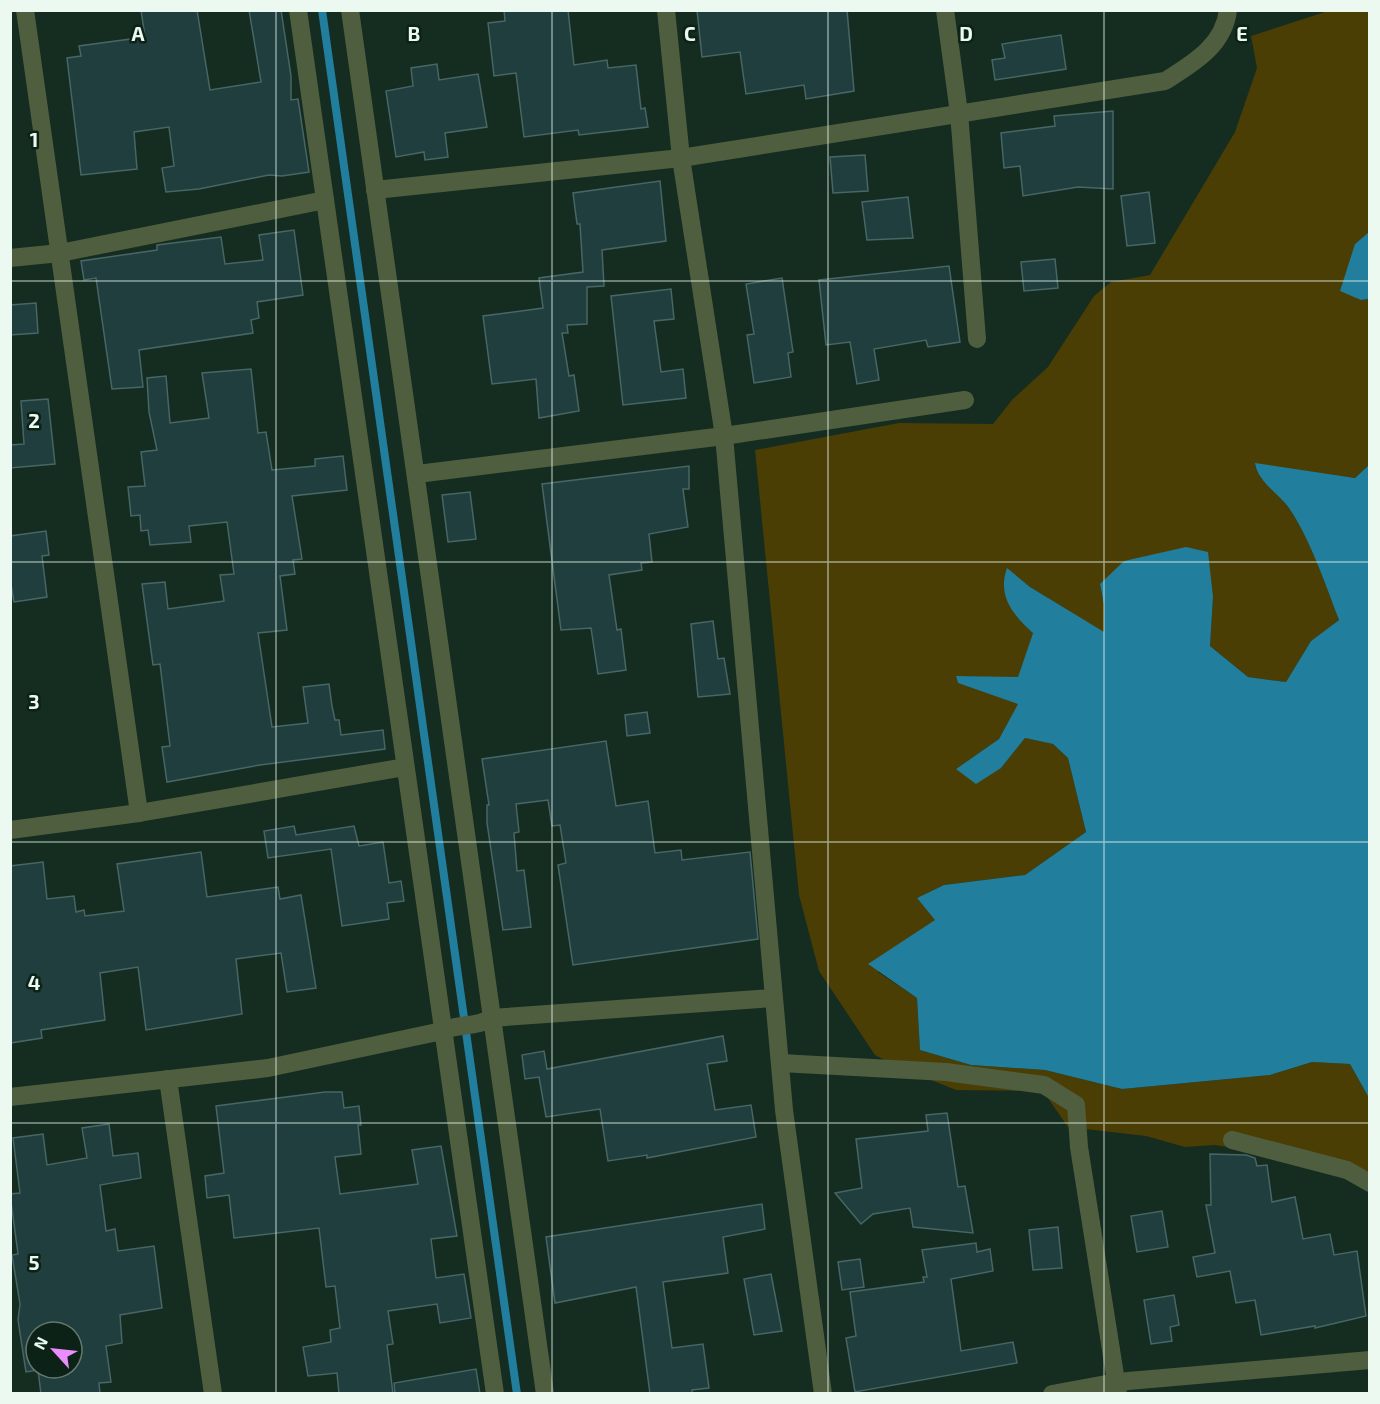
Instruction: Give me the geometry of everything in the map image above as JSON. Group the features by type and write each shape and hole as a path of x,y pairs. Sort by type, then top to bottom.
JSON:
{"street":[{"path":"25,10 138,813"},
{"path":"298,10 405,767 446,1029 495,1394"},
{"path":"350,10 417,474 488,1020 545,1394"},
{"path":"666,10 681,158 724,435 784,1110 823,1394"},
{"path":"945,10 959,113 977,339"},
{"path":"375,190 681,158 1165,81 1198,60 1218,39 1228,10"},
{"path":"10,258 60,252 325,200"},
{"path":"417,474 724,435 965,400"},
{"path":"10,830 138,813 405,767"},
{"path":"10,1097 268,1068 488,1020 773,998"},
{"path":"781,1063 946,1072 1044,1085 1076,1105 1079,1147 1117,1388"},
{"path":"168,1079 213,1394"},
{"path":"1232,1140 1347,1170 1370,1183"},
{"path":"1052,1394 1370,1360"}],"shaded area":[{"path":"1328,11 1369,11 1369,232 1355,244 1361,300 1369,299 1369,465 1355,478 1255,464 1259,475 1285,503 1301,529 1316,559 1339,620 1311,641 1286,682 1248,677 1210,646 1213,597 1100,584 1104,605 1104,633 1030,587 1007,569 1033,633 1018,678 956,676 958,683 1019,703 999,739 956,769 1001,768 1025,738 1053,744 1068,758 1086,832 1025,875 944,885 917,898 936,920 878,972 917,998 920,1050 971,1065 1045,1070 1122,1089 1270,1075 1312,1062 1350,1064 1369,1098 1369,1177 1306,1160 1215,1145 1185,1147 1146,1136 1068,1127 1043,1091 956,1090 875,1055 819,971 799,895 755,450 899,423 993,424 1012,400 1048,367 1094,296 1111,282 1150,275 1235,132 1257,68 1251,36"}],"water":[{"path":"1369,232 1369,299 1361,300 1340,291 1355,244"},
{"path":"1255,463 1355,478 1369,465 1369,1098 1350,1064 1312,1062 1270,1075 1122,1089 1045,1070 971,1065 920,1050 917,998 868,964 935,920 917,898 944,885 1025,875 1086,832 1068,758 1053,744 1025,738 1001,768 976,784 956,769 999,739 1018,704 958,683 956,676 1018,677 1033,633 1013,612 1009,604 1004,587 1007,568 1030,587 1104,632 1104,605 1100,584 1124,561 1186,547 1208,552 1213,597 1210,646 1248,677 1286,682 1311,641 1339,620 1301,528 1285,503 1262,480"}],"building":[{"path":"141,10 197,10 210,90 261,82 249,10 281,10 291,76 291,100 298,99 309,172 282,176 269,175 199,189 166,192 162,168 174,166 169,127 134,132 137,169 81,175 67,58 81,56 79,46 145,37"},
{"path":"504,10 568,10 574,65 607,60 608,68 636,65 641,109 645,108 648,127 579,135 578,130 524,137 516,73 494,76 488,23 505,21"},
{"path":"697,10 847,10 854,91 806,99 804,85 746,94 740,52 702,57"},
{"path":"1061,35 1066,69 995,80 992,60 1005,58 1002,44"},
{"path":"437,64 439,80 478,74 487,127 445,133 448,157 425,160 424,152 396,157 386,91 413,86 411,68"},
{"path":"1113,111 1113,189 1078,187 1023,196 1020,166 1004,168 1001,133 1055,126 1054,116"},
{"path":"865,155 868,191 833,193 830,157"},
{"path":"660,181 666,241 602,250 604,286 587,287 587,324 567,325 568,333 562,333 569,376 574,375 579,411 539,418 536,379 492,384 483,316 543,308 539,278 583,272 580,224 577,224 573,193"},
{"path":"1149,192 1155,243 1127,246 1121,196"},
{"path":"908,197 913,238 867,240 862,202"},
{"path":"294,230 303,295 257,302 259,318 251,320 253,333 139,350 143,387 112,389 96,278 84,280 81,261 157,250 157,245 221,237 225,264 263,260 259,235"},
{"path":"1055,259 1058,288 1024,291 1021,262"},
{"path":"949,266 960,342 928,347 926,340 874,349 879,380 857,384 850,342 826,345 819,280"},
{"path":"782,278 793,352 788,353 791,377 754,383 747,335 754,334 746,284"},
{"path":"671,289 674,319 654,321 661,372 683,369 686,398 623,405 611,296"},
{"path":"36,303 38,333 10,335 10,305"},
{"path":"251,369 258,433 266,432 272,470 315,466 315,459 343,456 347,490 292,496 302,559 293,560 295,574 280,576 287,630 258,633 272,727 308,723 303,687 329,684 335,720 339,720 341,735 383,730 385,749 260,765 167,782 162,747 170,746 160,664 153,665 142,584 165,582 168,609 224,601 220,575 234,574 227,522 189,526 191,542 150,545 148,530 141,531 140,515 131,516 128,487 145,486 141,452 157,450 149,412 147,378 166,376 170,423 209,418 202,373"},
{"path":"48,399 55,464 10,468 10,445 24,444 21,401"},
{"path":"689,466 689,489 683,489 688,527 649,534 652,562 641,563 642,570 609,575 617,630 621,629 626,670 598,674 591,628 561,630 542,484"},
{"path":"470,492 476,539 448,542 442,495"},
{"path":"46,531 49,555 42,556 47,597 14,602 10,579 10,536"},
{"path":"713,621 718,659 724,658 730,694 698,697 691,624"},
{"path":"647,712 650,733 627,736 625,715"},
{"path":"606,741 616,806 648,801 655,853 681,850 682,860 750,852 758,939 573,965 558,865 566,863 560,825 552,826 548,800 516,804 519,832 514,833 517,871 524,870 531,927 503,930 487,823 487,805 489,805 482,759"},
{"path":"294,826 296,835 354,826 359,846 383,842 389,883 401,881 404,901 387,903 389,919 342,926 331,849 268,858 264,831"},
{"path":"201,852 207,897 278,887 280,899 301,895 316,988 287,992 281,953 236,959 242,1014 146,1030 138,967 100,973 105,1020 41,1030 42,1038 10,1043 10,866 43,862 47,899 74,896 76,912 84,910 85,916 124,911 117,864"},
{"path":"723,1036 727,1061 707,1064 715,1110 751,1105 756,1137 647,1158 647,1155 608,1161 600,1109 546,1117 539,1077 525,1079 522,1055 544,1051 547,1069"},
{"path":"325,1092 342,1092 344,1108 359,1106 361,1154 335,1157 340,1194 418,1184 412,1150 441,1146 457,1236 431,1239 436,1278 464,1274 471,1318 440,1323 437,1304 388,1311 393,1344 387,1345 393,1394 339,1394 337,1373 308,1376 303,1347 331,1342 330,1330 340,1328 335,1286 326,1287 319,1228 234,1238 229,1195 207,1198 205,1176 224,1173 216,1106"},
{"path":"947,1113 958,1187 965,1186 973,1233 913,1227 910,1208 873,1214 861,1224 835,1193 862,1188 856,1139 928,1131 926,1115"},
{"path":"109,1124 113,1156 138,1153 141,1178 100,1185 106,1231 115,1229 118,1251 154,1246 162,1308 120,1315 122,1343 106,1346 111,1382 99,1383 100,1394 41,1394 39,1380 84,1380 84,1320 24,1320 24,1359 18,1320 20,1304 12,1255 18,1254 10,1194 20,1193 13,1138 43,1134 47,1165 87,1158 82,1128"},
{"path":"1210,1154 1246,1155 1255,1158 1257,1166 1267,1165 1272,1202 1295,1197 1303,1239 1330,1234 1334,1255 1357,1251 1366,1316 1315,1328 1315,1326 1261,1335 1255,1300 1236,1303 1230,1271 1197,1277 1193,1257 1215,1253 1206,1205 1211,1205"},
{"path":"762,1204 765,1229 723,1237 728,1273 663,1282 672,1348 703,1344 709,1388 692,1390 692,1394 650,1394 636,1287 555,1303 546,1237"},
{"path":"1162,1211 1168,1247 1137,1252 1131,1216"},
{"path":"1058,1227 1062,1268 1033,1270 1029,1230"},
{"path":"976,1243 977,1252 990,1249 993,1271 951,1279 961,1351 1013,1342 1017,1363 855,1392 846,1338 856,1336 850,1292 924,1282 923,1277 927,1277 922,1250"},
{"path":"860,1259 864,1287 842,1290 838,1262"},
{"path":"771,1274 782,1331 754,1335 744,1279"},
{"path":"1174,1295 1179,1325 1170,1327 1172,1341 1151,1344 1144,1300"},
{"path":"476,1369 480,1394 395,1394 394,1383"}],"waterway":[{"path":"322,10 517,1394"}]}
